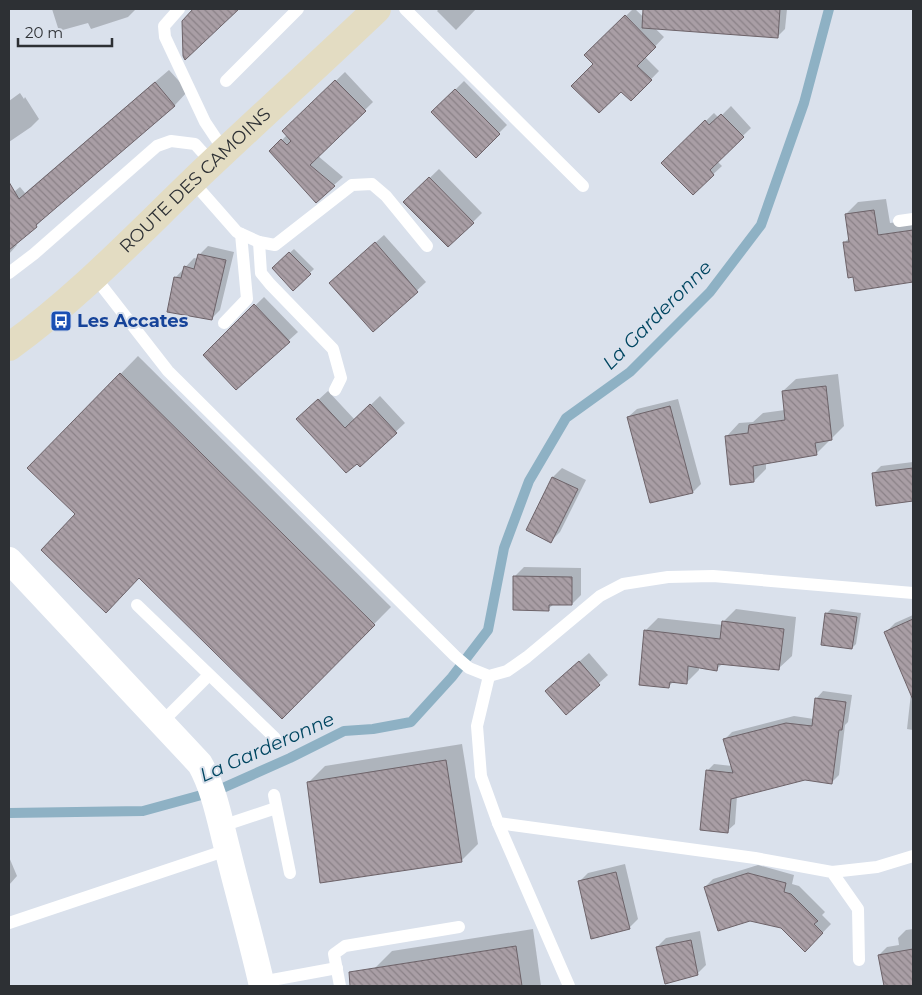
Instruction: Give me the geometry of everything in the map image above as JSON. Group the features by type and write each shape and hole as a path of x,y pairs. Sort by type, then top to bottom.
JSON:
{"main road":[{"name":"ROUTE DES CAMOINS","path":"9,347 31,331 94,276 374,10"}],"street":[{"path":"9,560 200,764 206,775 223,830 248,924 261,984"}],"lane":[{"path":"179,9 164,26 165,37 205,122 218,157"},
{"path":"226,81 298,9"},
{"path":"406,9 584,186"},
{"path":"9,273 34,254 157,146 171,141 195,144 218,157"},
{"path":"193,182 237,232 260,242 276,245 352,185 372,184 386,196 427,246"},
{"path":"899,222 913,219"},
{"path":"224,323 247,299 241,234"},
{"path":"260,242 261,272 270,284 333,349 341,378 335,390"},
{"path":"94,276 168,371 455,656 469,668 488,676 507,671 527,657 600,596 624,584 668,577 713,576 913,593"},
{"path":"136,605 275,738"},
{"path":"162,722 209,675"},
{"path":"488,676 477,726 481,776 498,823 569,986"},
{"path":"9,923 223,830 275,802 290,873"},
{"path":"498,823 755,858 832,872 877,867 913,856"},
{"path":"832,872 858,909 860,960"},
{"path":"340,986 334,954 345,946 459,927"},
{"path":"261,984 337,968"}],"building":[{"path":"193,9 239,9 185,60 183,56 182,21"},
{"path":"643,9 780,9 778,38 642,28"},
{"path":"625,15 656,47 637,66 652,80 631,101 621,92 599,113 571,86 593,64 584,55"},
{"path":"335,80 366,111 310,165 335,186 316,203 269,151 281,139 287,145 291,141 282,131"},
{"path":"155,82 175,106 9,250 9,182 19,199"},
{"path":"455,89 500,134 476,158 431,112"},
{"path":"721,114 744,137 710,170 714,175 693,195 661,163 705,120 709,125"},
{"path":"429,177 474,223 448,247 403,202"},
{"path":"874,210 878,235 913,230 913,282 855,291 853,277 848,278 843,242 849,242 845,214"},
{"path":"375,242 418,292 373,332 329,283"},
{"path":"289,252 311,274 293,291 272,268"},
{"path":"198,254 226,260 212,320 167,312 174,277 181,278 184,266 194,269"},
{"path":"254,304 290,342 236,390 203,355"},
{"path":"120,373 375,625 282,719 139,578 106,613 41,550 75,514 27,468"},
{"path":"826,386 832,440 815,443 817,455 753,466 754,482 730,485 725,436 748,433 749,425 785,420 782,391"},
{"path":"318,399 345,428 370,404 397,433 360,467 357,464 346,473 296,419"},
{"path":"670,406 693,493 650,503 627,417"},
{"path":"913,468 913,501 876,506 872,473"},
{"path":"552,477 578,489 551,543 526,530"},
{"path":"513,576 572,577 572,605 549,605 549,611 513,610"},
{"path":"825,613 857,617 852,649 821,645"},
{"path":"913,619 913,700 884,632"},
{"path":"722,621 784,629 779,670 718,664 717,671 688,666 687,684 670,682 669,688 639,685 644,630 720,639"},
{"path":"579,661 600,685 566,715 545,691"},
{"path":"815,698 846,702 842,730 839,730 832,784 805,780 731,799 728,833 700,830 706,770 733,773 723,739 786,723 812,726"},
{"path":"446,760 462,862 320,883 307,782"},
{"path":"616,872 630,929 591,939 578,881"},
{"path":"748,873 786,883 784,892 791,894 818,921 814,924 823,933 805,952 781,928 750,921 718,931 704,887"},
{"path":"691,940 698,975 665,984 656,947"},
{"path":"516,946 522,986 350,986 349,972"},
{"path":"913,949 913,986 884,986 878,955"}],"waterway":[{"name":"La Garderonne","path":"9,813 143,811 216,791 290,758 344,731 373,729 411,722 452,677 488,630 504,548 529,481 566,418 630,372 710,292 761,225 804,103 829,9"}],"place":[{"name":"Les Accates","path":"61,321"}]}
